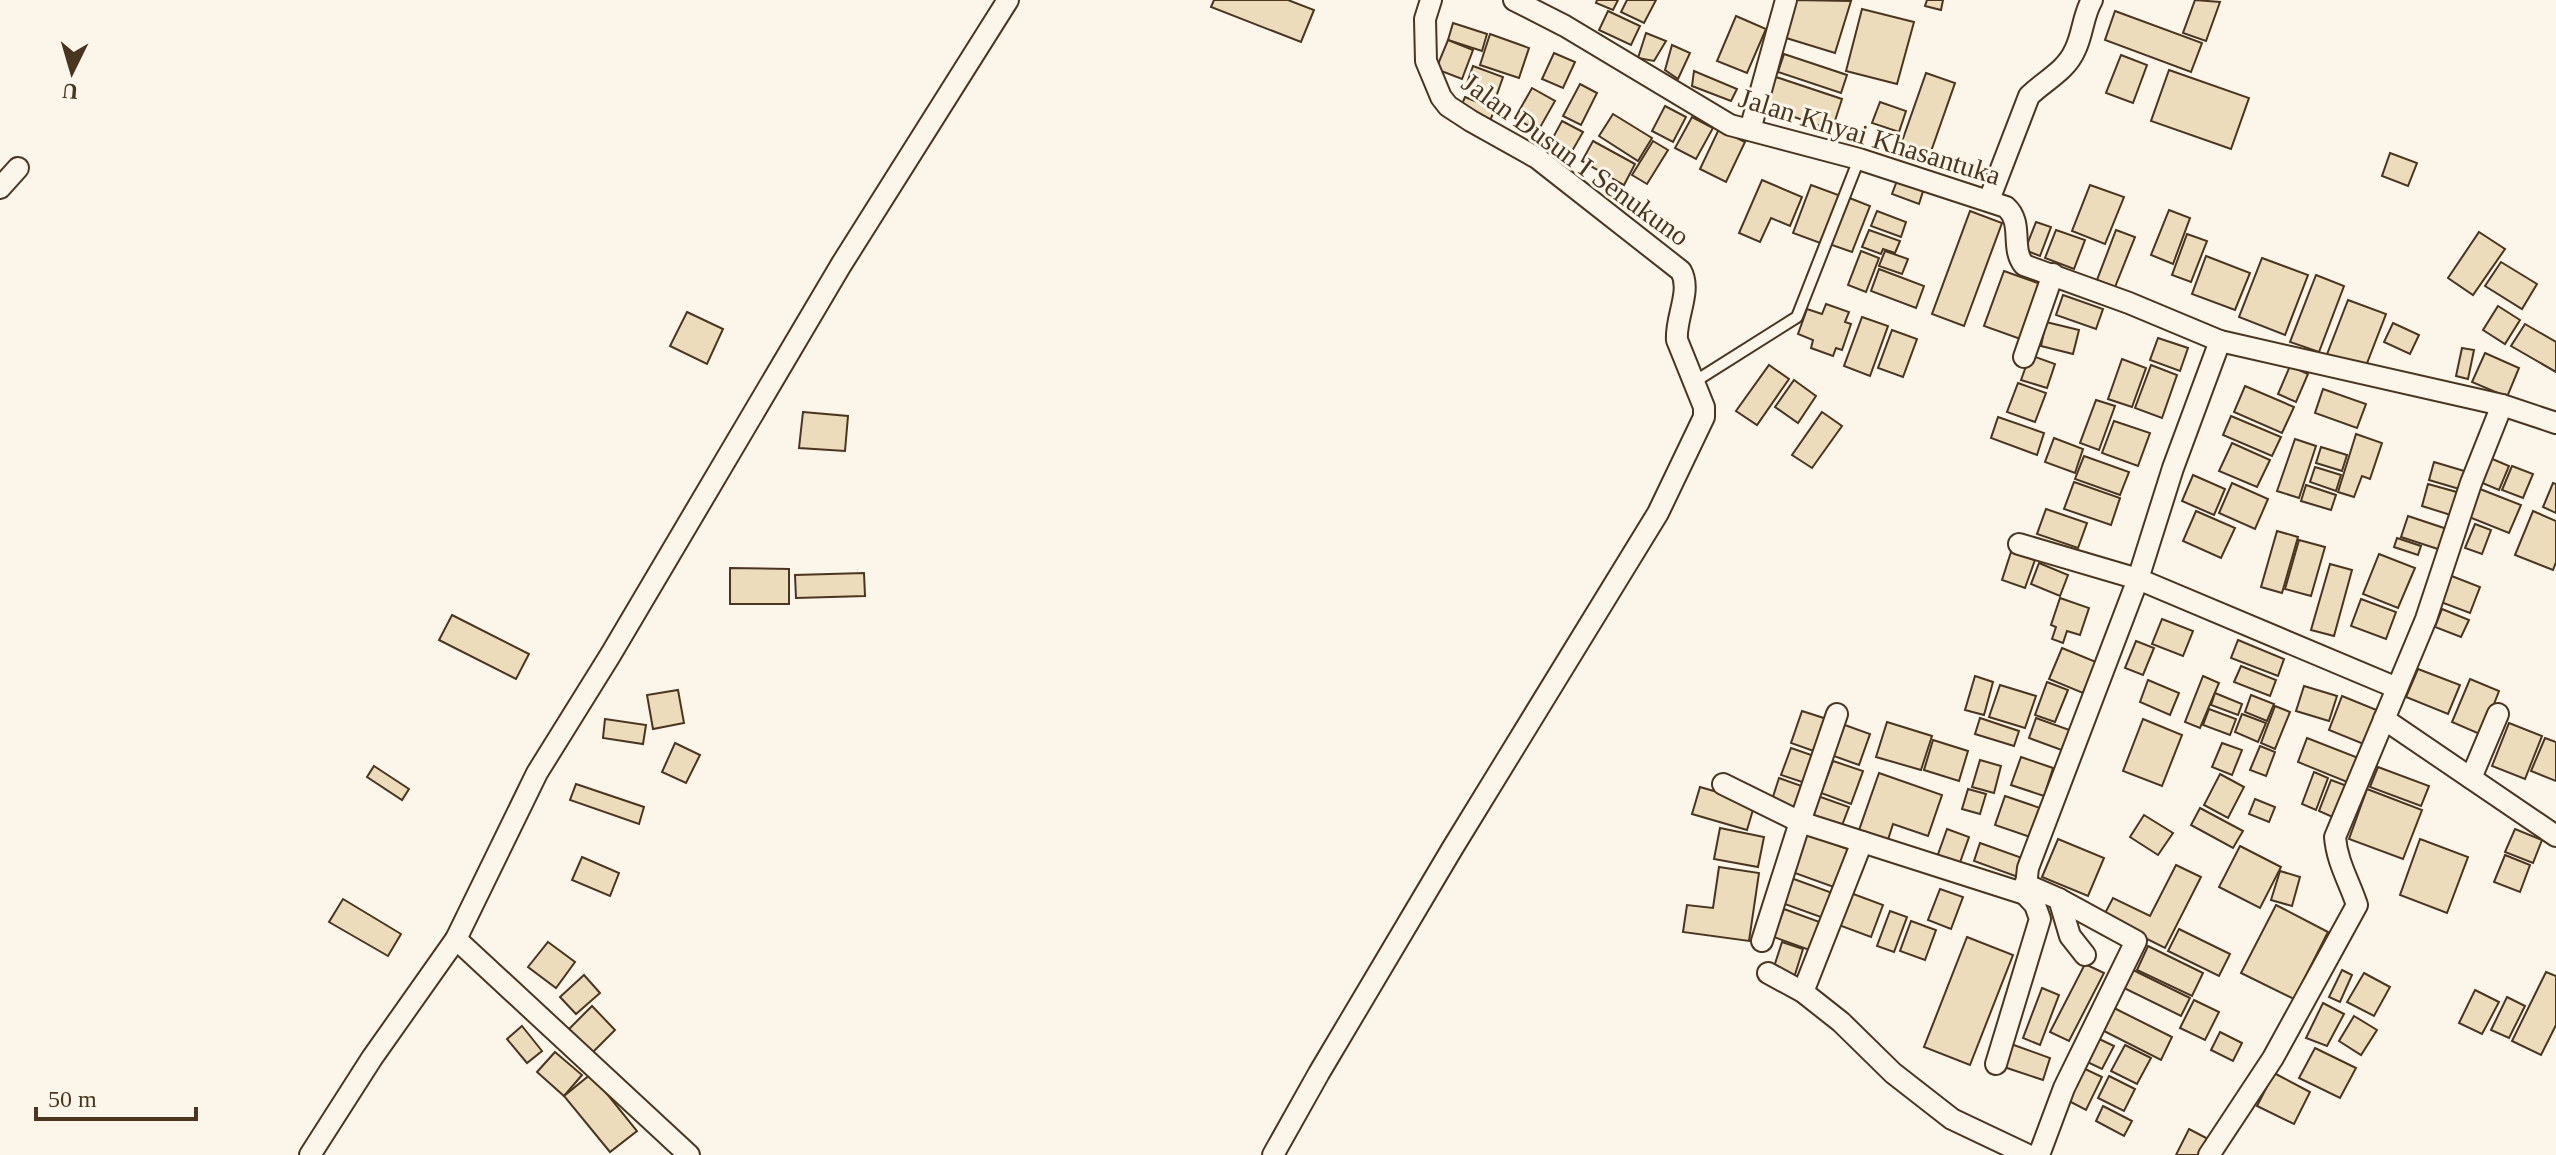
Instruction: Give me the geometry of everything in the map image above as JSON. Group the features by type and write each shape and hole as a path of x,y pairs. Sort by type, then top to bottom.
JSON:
{"street":[{"path":"310,1155 372,1058 456,939 537,773 572,713 611,654 841,265 1008,0"},
{"name":"Jalan Dusun I Senukuno","path":"1273,1155 1452,849 1658,513 1704,417 1704,407 1677,340 1686,282 1681,271 1537,158 1448,106 1426,61 1425,19 1431,0"},
{"name":"Jalan Khyai Khasantuka","path":"1514,0 1565,26 1730,125 1859,159 1989,200 2014,214 2021,263 2220,341 2502,405 2556,423"},
{"path":"1750,130 1786,0"},
{"path":"1989,200 2029,96 2056,75 2074,54 2092,0"},
{"path":"0,188 18,168"},
{"path":"2024,357 2053,274"},
{"path":"1996,1064 2040,919 2025,889 2041,834 2138,579 2173,468 2220,341"},
{"path":"2209,1155 2273,1058 2357,905 2336,853 2335,837 2426,619 2471,483 2502,405"},
{"path":"2019,544 2138,579 2397,688"},
{"path":"1762,941 1837,714"},
{"path":"2471,778 2498,714"},
{"path":"2384,719 2556,836"},
{"path":"1723,784 1800,822 2059,899 2136,941 2064,1088 2039,1155"},
{"path":"1803,992 1862,842"},
{"path":"2059,899 2070,936 2085,955"},
{"path":"456,939 689,1155"},
{"path":"1768,973 1803,992 1841,1022 1925,1100 1978,1134 2028,1155"}],"lane":[{"path":"1694,382 1797,317 1859,159"}],"building":[{"path":"1214,0 1288,0 1314,10 1301,42 1211,7"},
{"path":"1597,0 1618,0 1613,10 1596,3"},
{"path":"1627,0 1656,0 1644,23 1621,12"},
{"path":"1794,0 1851,1 1835,53 1783,37"},
{"path":"1927,0 1943,0 1941,10 1925,6"},
{"path":"2195,0 2220,2 2206,41 2183,33"},
{"path":"1862,9 1914,22 1897,84 1846,71"},
{"path":"1608,11 1640,26 1631,45 1599,30"},
{"path":"2115,11 2202,43 2191,72 2105,40"},
{"path":"1736,16 1766,29 1747,73 1717,61"},
{"path":"1453,23 1487,34 1482,51 1448,40"},
{"path":"1646,33 1666,41 1654,61 1638,58"},
{"path":"1490,34 1529,48 1519,78 1480,65"},
{"path":"1448,40 1473,50 1462,79 1436,69"},
{"path":"1672,45 1690,53 1678,79 1665,70"},
{"path":"1554,53 1575,62 1563,88 1542,79"},
{"path":"1784,54 1847,75 1841,93 1778,72"},
{"path":"2121,55 2147,65 2133,103 2106,93"},
{"path":"1473,66 1503,77 1495,100 1465,89"},
{"path":"2169,70 2249,98 2231,149 2151,121"},
{"path":"1694,71 1737,89 1731,101 1692,86"},
{"path":"1926,73 1955,83 1928,160 1899,150"},
{"path":"1773,76 1842,99 1832,130 1762,106"},
{"path":"1580,84 1597,93 1581,125 1563,116"},
{"path":"1532,88 1555,101 1538,131 1515,118"},
{"path":"1465,97 1495,109 1489,123 1459,111"},
{"path":"1880,102 1906,111 1899,132 1872,123"},
{"path":"1665,106 1686,117 1673,142 1652,131"},
{"path":"1613,114 1652,138 1638,161 1599,136"},
{"path":"1692,117 1713,128 1696,159 1675,148"},
{"path":"1562,121 1583,132 1563,167 1543,156"},
{"path":"1719,129 1745,142 1726,182 1700,169"},
{"path":"1593,141 1635,164 1624,185 1582,161"},
{"path":"1653,141 1668,150 1647,184 1632,175"},
{"path":"2390,153 2417,163 2408,186 2382,176"},
{"path":"1898,178 1924,188 1919,204 1892,194"},
{"path":"1762,180 1802,197 1790,226 1771,218 1760,242 1739,233"},
{"path":"1811,185 1841,196 1823,244 1793,233"},
{"path":"2090,185 2124,197 2105,244 2072,231"},
{"path":"1847,197 1870,206 1852,252 1829,244"},
{"path":"2169,210 2190,218 2173,264 2151,255"},
{"path":"1877,211 1906,222 1901,237 1871,226"},
{"path":"1970,211 2002,223 1964,326 1932,314"},
{"path":"2036,222 2051,227 2040,256 2025,250"},
{"path":"1869,230 1900,241 1895,253 1883,249 1881,254 1862,247"},
{"path":"2056,230 2085,240 2074,269 2045,258"},
{"path":"2116,230 2135,237 2115,287 2097,280"},
{"path":"2479,232 2505,249 2473,295 2448,278"},
{"path":"2187,234 2207,241 2191,282 2172,275"},
{"path":"1861,251 1879,258 1866,292 1848,285"},
{"path":"1885,251 1908,259 1902,274 1879,266"},
{"path":"2206,256 2250,273 2235,310 2192,294"},
{"path":"2262,258 2308,275 2285,335 2239,317"},
{"path":"2501,262 2537,284 2522,309 2485,286"},
{"path":"1879,269 1924,286 1916,308 1871,291"},
{"path":"2004,271 2046,286 2026,341 1984,326"},
{"path":"2316,275 2344,286 2319,352 2290,342"},
{"path":"2063,295 2103,309 2096,329 2056,315"},
{"path":"2348,300 2386,314 2364,371 2326,357"},
{"path":"1826,304 1849,312 1845,322 1851,324 1842,350 1836,348 1833,356 1811,348 1813,340 1798,334 1807,309 1822,314"},
{"path":"2498,306 2520,320 2505,344 2483,330"},
{"path":"687,312 723,329 707,364 670,346"},
{"path":"1862,317 1888,326 1870,376 1844,366"},
{"path":"2046,322 2079,330 2073,354 2041,346"},
{"path":"2393,323 2419,335 2410,354 2384,342"},
{"path":"2525,324 2556,342 2556,372 2511,346"},
{"path":"1892,330 1917,339 1903,377 1878,368"},
{"path":"2158,338 2188,348 2180,371 2150,360"},
{"path":"2462,348 2474,350 2468,379 2456,376"},
{"path":"2485,353 2519,368 2507,397 2472,382"},
{"path":"2030,355 2055,364 2047,388 2021,380"},
{"path":"2122,359 2146,368 2132,407 2108,399"},
{"path":"1769,365 1789,379 1757,425 1736,411"},
{"path":"2151,365 2177,375 2162,418 2135,408"},
{"path":"2290,366 2308,374 2296,402 2278,394"},
{"path":"1794,380 1816,396 1798,423 1775,407"},
{"path":"2018,383 2046,393 2035,422 2007,412"},
{"path":"2245,386 2294,407 2282,433 2234,412"},
{"path":"2323,389 2366,404 2357,428 2315,413"},
{"path":"2096,400 2115,406 2099,450 2080,443"},
{"path":"803,412 848,416 845,451 799,448"},
{"path":"1822,412 1842,426 1812,468 1792,455"},
{"path":"2231,416 2281,437 2272,456 2223,435"},
{"path":"1998,417 2044,433 2037,455 1991,438"},
{"path":"2114,421 2150,433 2138,466 2102,453"},
{"path":"2356,434 2382,443 2370,479 2362,476 2354,497 2338,492"},
{"path":"2054,438 2083,449 2075,473 2045,462"},
{"path":"2295,439 2316,446 2299,498 2277,491"},
{"path":"2232,443 2270,460 2257,487 2219,471"},
{"path":"2321,447 2347,455 2342,471 2316,463"},
{"path":"2084,456 2129,472 2120,495 2075,479"},
{"path":"2490,458 2509,466 2499,490 2480,482"},
{"path":"2434,462 2471,473 2466,491 2429,480"},
{"path":"2512,466 2533,474 2523,498 2502,490"},
{"path":"2315,467 2341,475 2336,491 2310,482"},
{"path":"2193,475 2225,489 2214,515 2182,501"},
{"path":"2074,482 2120,498 2111,525 2064,509"},
{"path":"2232,483 2268,499 2255,529 2219,513"},
{"path":"2553,483 2556,484 2556,513 2543,507"},
{"path":"2428,484 2464,494 2457,517 2422,506"},
{"path":"2306,485 2336,495 2331,510 2301,501"},
{"path":"2480,489 2521,505 2509,533 2469,517"},
{"path":"2046,509 2087,523 2078,548 2037,534"},
{"path":"2196,511 2235,528 2221,558 2183,541"},
{"path":"2533,511 2556,521 2556,562 2553,570 2515,555"},
{"path":"2408,516 2453,531 2447,552 2401,537"},
{"path":"2475,524 2491,530 2482,554 2465,548"},
{"path":"2277,531 2298,537 2282,593 2261,587"},
{"path":"2397,538 2421,546 2418,555 2394,547"},
{"path":"2299,540 2325,547 2311,596 2285,589"},
{"path":"2011,552 2035,560 2025,588 2002,580"},
{"path":"2379,554 2415,568 2398,608 2363,594"},
{"path":"2039,563 2068,575 2060,596 2031,584"},
{"path":"2330,564 2352,570 2334,636 2311,630"},
{"path":"730,568 789,569 789,604 730,604"},
{"path":"864,573 865,596 796,598 795,575"},
{"path":"2449,575 2480,587 2470,613 2438,601"},
{"path":"2060,598 2089,608 2080,635 2067,631 2063,643 2052,639 2056,627 2051,625"},
{"path":"2361,599 2396,612 2386,639 2351,626"},
{"path":"2442,609 2469,620 2461,637 2435,627"},
{"path":"452,615 529,654 516,679 439,640"},
{"path":"2162,619 2193,631 2183,656 2152,644"},
{"path":"2238,640 2284,659 2278,676 2231,658"},
{"path":"2136,641 2154,648 2143,675 2125,668"},
{"path":"2062,648 2096,662 2083,693 2049,679"},
{"path":"2241,666 2276,680 2270,696 2234,682"},
{"path":"2418,669 2460,685 2448,714 2406,697"},
{"path":"1975,676 1993,682 1984,715 1965,710"},
{"path":"2203,676 2219,683 2200,728 2185,722"},
{"path":"2470,679 2499,691 2482,735 2452,722"},
{"path":"2148,680 2179,693 2170,715 2140,702"},
{"path":"2047,682 2068,690 2055,722 2035,715"},
{"path":"2000,685 2036,696 2025,728 1989,717"},
{"path":"2304,686 2337,696 2329,721 2296,711"},
{"path":"678,690 684,723 653,729 647,695"},
{"path":"2215,693 2242,704 2238,715 2211,705"},
{"path":"2251,695 2274,704 2267,721 2245,712"},
{"path":"2342,696 2379,711 2366,745 2329,730"},
{"path":"2275,706 2290,712 2275,749 2261,743"},
{"path":"2209,709 2236,719 2230,735 2203,725"},
{"path":"1802,711 1833,721 1822,754 1791,743"},
{"path":"2242,714 2266,723 2258,742 2235,732"},
{"path":"1980,718 2019,731 2014,746 1975,734"},
{"path":"2036,718 2075,732 2067,752 2029,738"},
{"path":"605,719 646,725 643,744 603,738"},
{"path":"2143,719 2182,735 2162,786 2123,771"},
{"path":"1887,722 1932,736 1921,770 1876,757"},
{"path":"2509,723 2542,736 2525,779 2492,766"},
{"path":"1842,724 1870,734 1859,765 1831,755"},
{"path":"2307,738 2361,759 2352,784 2298,762"},
{"path":"2545,738 2556,742 2556,781 2531,771"},
{"path":"1933,740 1968,751 1959,781 1924,770"},
{"path":"675,743 700,755 686,783 662,772"},
{"path":"2222,743 2242,750 2232,775 2212,767"},
{"path":"2260,746 2275,752 2266,776 2250,770"},
{"path":"1791,748 1820,758 1811,785 1781,775"},
{"path":"2021,757 2053,768 2044,796 2011,785"},
{"path":"1980,760 2001,766 1994,793 1972,787"},
{"path":"1833,761 1863,771 1851,804 1821,793"},
{"path":"374,766 409,789 402,800 367,777"},
{"path":"2378,767 2429,786 2421,806 2370,787"},
{"path":"2314,772 2328,778 2316,810 2302,804"},
{"path":"1879,773 1942,795 1928,836 1893,824 1886,846 1857,836"},
{"path":"2220,774 2244,787 2228,818 2204,805"},
{"path":"1779,778 1810,789 1801,814 1771,803"},
{"path":"2331,780 2350,787 2337,819 2319,811"},
{"path":"576,784 644,807 639,824 570,800"},
{"path":"1700,787 1755,803 1747,830 1692,814"},
{"path":"1968,789 1986,794 1980,814 1962,809"},
{"path":"2367,789 2422,810 2403,859 2349,839"},
{"path":"1815,795 1849,807 1841,828 1808,817"},
{"path":"2005,796 2043,809 2033,838 1995,825"},
{"path":"2255,799 2275,807 2269,822 2249,814"},
{"path":"2200,808 2243,831 2233,848 2191,825"},
{"path":"2144,815 2173,833 2158,855 2130,837"},
{"path":"1720,828 1764,837 1758,867 1714,859"},
{"path":"1947,829 1969,837 1958,868 1936,860"},
{"path":"2515,829 2542,840 2533,863 2505,852"},
{"path":"1806,834 1856,852 1842,890 1792,872"},
{"path":"2058,839 2104,858 2088,896 2042,877"},
{"path":"2420,839 2468,857 2447,913 2400,895"},
{"path":"1980,843 2025,859 2018,877 1974,861"},
{"path":"2240,846 2281,867 2260,908 2219,887"},
{"path":"2505,855 2530,865 2520,892 2494,882"},
{"path":"582,857 619,873 610,896 572,880"},
{"path":"2176,865 2201,877 2165,948 2103,917 2113,898 2150,916"},
{"path":"1719,867 1759,873 1749,941 1683,932 1687,905 1713,908"},
{"path":"2280,871 2300,877 2292,906 2271,900"},
{"path":"1791,878 1838,895 1829,920 1782,903"},
{"path":"1940,889 1963,897 1951,929 1928,920"},
{"path":"1848,892 1883,905 1871,937 1836,924"},
{"path":"343,899 401,934 388,956 329,922"},
{"path":"2276,905 2328,932 2294,999 2241,973"},
{"path":"1784,909 1825,924 1815,952 1774,937"},
{"path":"1890,911 1907,917 1894,952 1877,946"},
{"path":"1911,921 1936,930 1925,960 1900,951"},
{"path":"2179,929 2230,954 2219,976 2168,951"},
{"path":"1967,937 2013,955 1970,1065 1924,1047"},
{"path":"548,942 575,962 556,988 528,967"},
{"path":"1782,942 1803,949 1793,981 1772,973"},
{"path":"2148,946 2203,973 2192,996 2137,970"},
{"path":"2085,964 2104,973 2069,1041 2050,1032"},
{"path":"2131,969 2190,998 2181,1016 2122,987"},
{"path":"2342,970 2352,975 2340,1002 2329,997"},
{"path":"2546,972 2556,976 2556,1025 2541,1055 2512,1041"},
{"path":"2364,973 2390,987 2374,1016 2347,1002"},
{"path":"584,975 600,993 576,1014 560,997"},
{"path":"2042,988 2059,995 2040,1045 2023,1038"},
{"path":"2475,990 2499,1002 2482,1034 2459,1023"},
{"path":"2507,997 2525,1006 2509,1038 2491,1030"},
{"path":"2194,1000 2219,1012 2205,1040 2180,1028"},
{"path":"2323,1003 2344,1014 2327,1046 2306,1038"},
{"path":"592,1006 615,1030 592,1053 569,1029"},
{"path":"2114,1008 2172,1037 2161,1060 2102,1030"},
{"path":"2354,1016 2377,1030 2361,1055 2339,1041"},
{"path":"522,1026 542,1051 527,1063 507,1039"},
{"path":"2220,1032 2242,1043 2233,1061 2211,1050"},
{"path":"2095,1037 2114,1046 2102,1069 2083,1060"},
{"path":"2011,1044 2050,1058 2043,1080 2004,1067"},
{"path":"2125,1045 2151,1058 2137,1084 2111,1071"},
{"path":"2315,1048 2356,1068 2340,1098 2299,1078"},
{"path":"555,1052 582,1075 564,1096 537,1072"},
{"path":"2083,1068 2102,1077 2086,1110 2067,1100"},
{"path":"2274,1073 2310,1092 2294,1124 2257,1106"},
{"path":"591,1074 637,1131 610,1152 564,1096"},
{"path":"2109,1076 2135,1089 2124,1111 2098,1098"},
{"path":"2103,1106 2132,1121 2124,1136 2096,1121"},
{"path":"2189,1129 2210,1140 2202,1155 2176,1155"}]}
